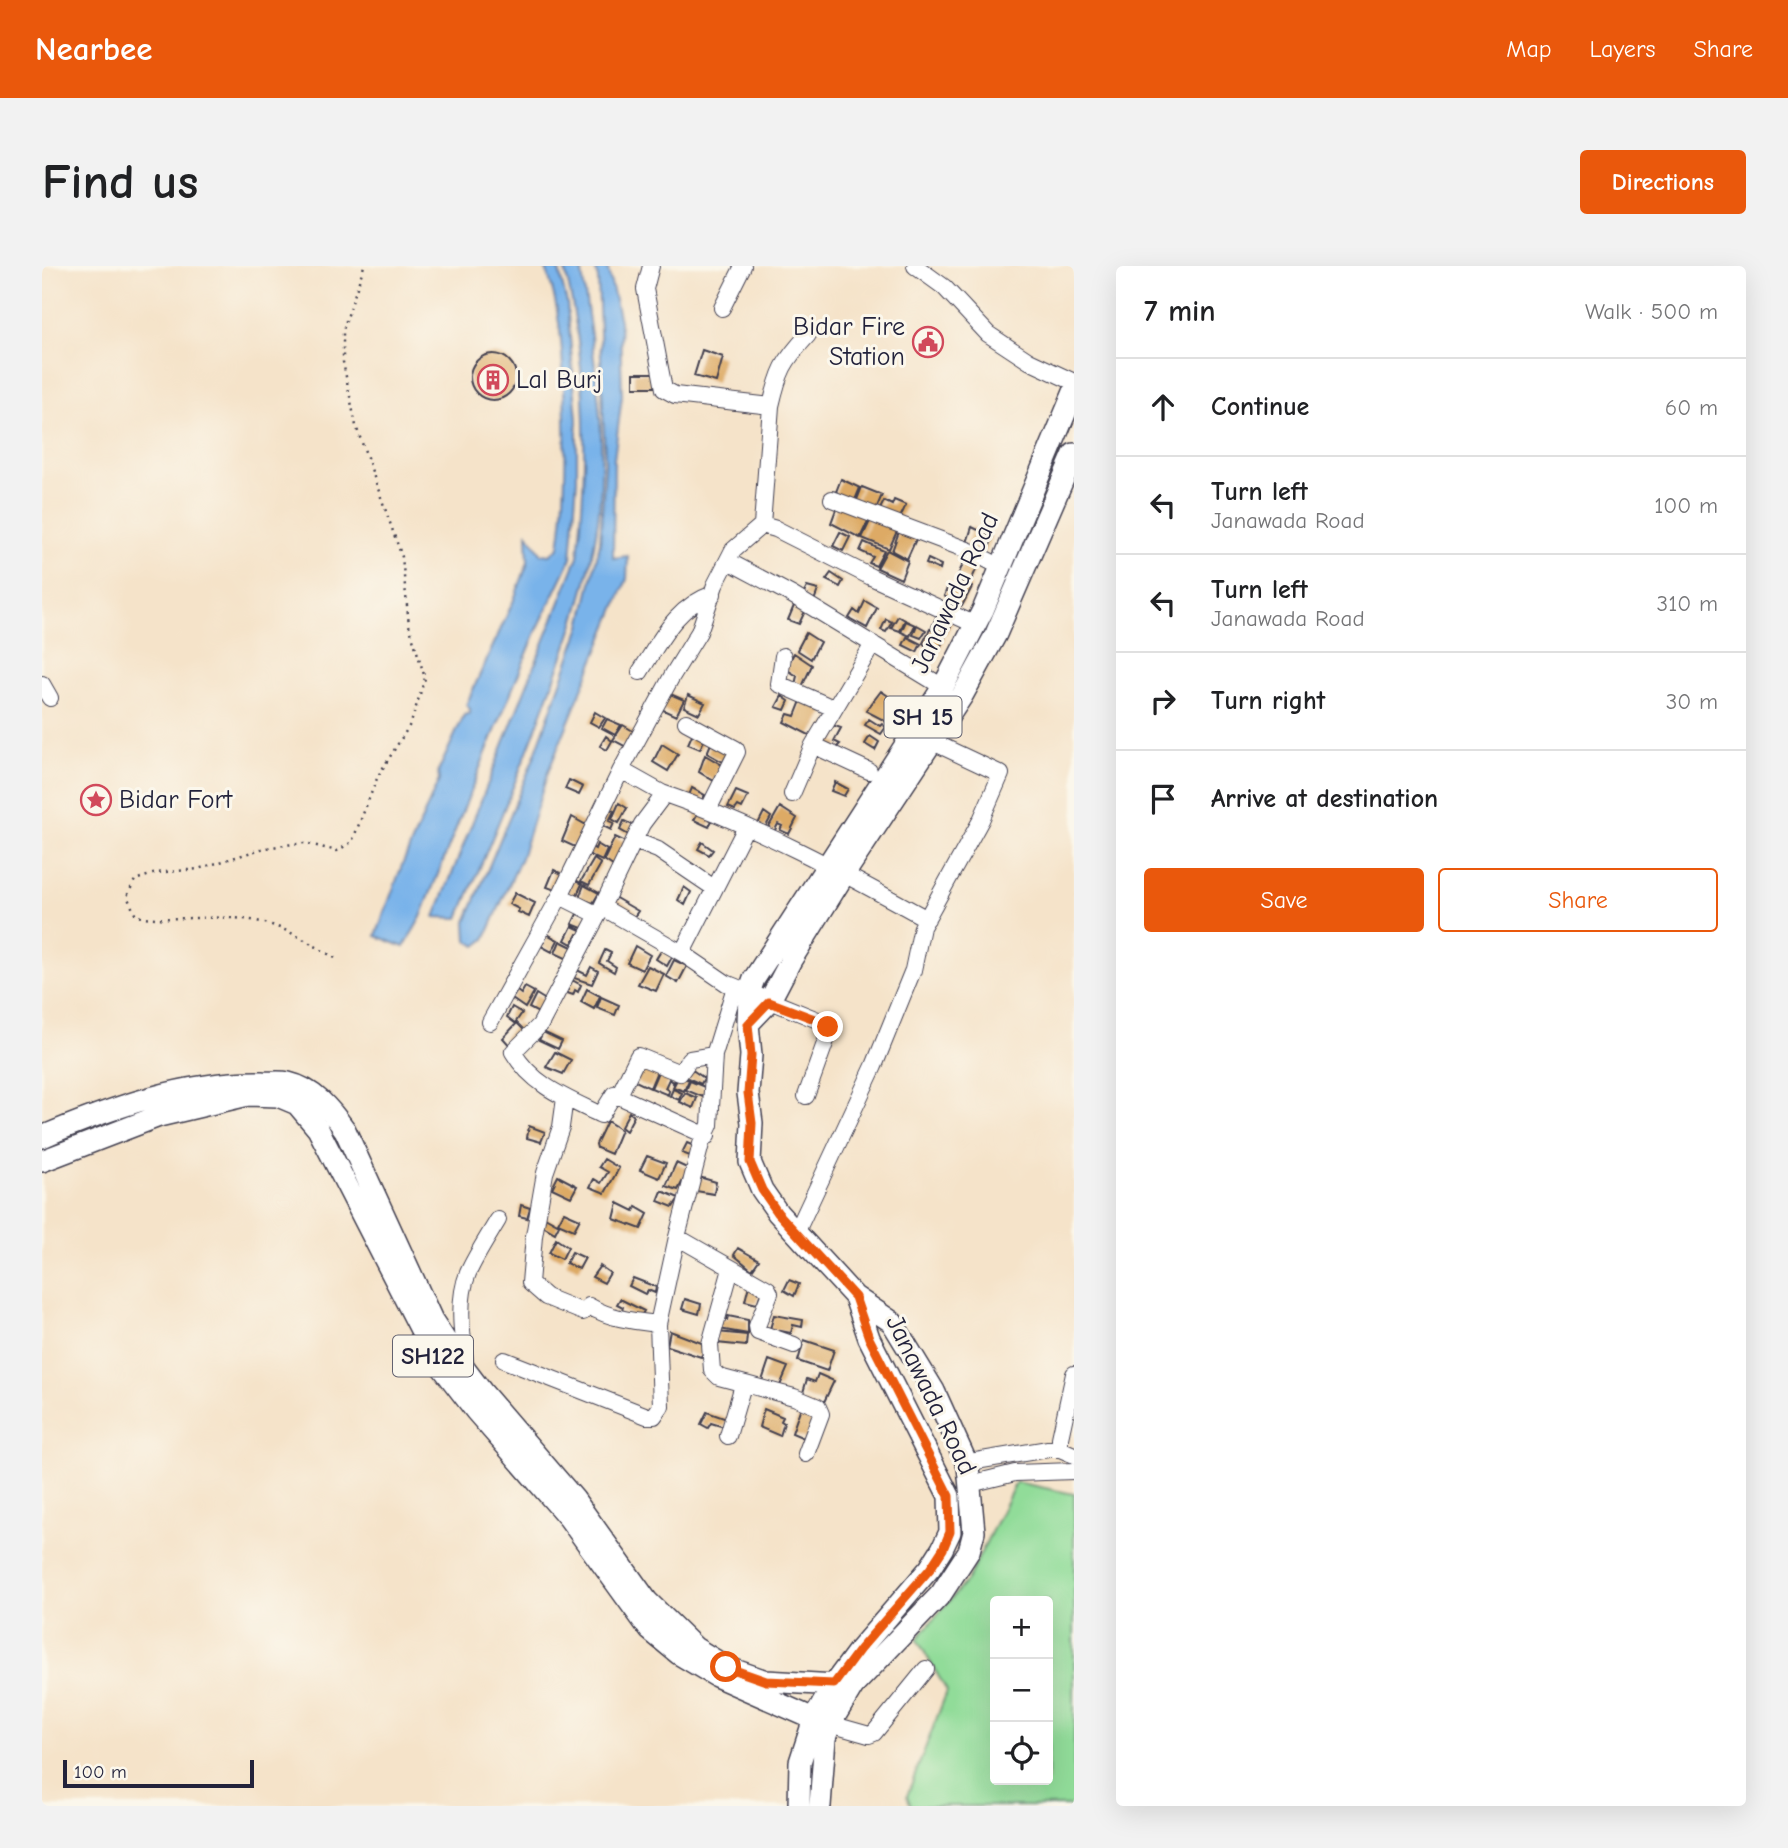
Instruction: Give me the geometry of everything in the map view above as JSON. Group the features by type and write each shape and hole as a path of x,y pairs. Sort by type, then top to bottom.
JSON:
{"main road":[{"name":"Janawada Road","path":"843,1685 941,1594 969,1550 974,1532 969,1475 934,1391 892,1322 855,1297 778,1213 762,1190 750,1162 752,1123 748,1093 751,1055 748,1024 751,994 792,960 834,871 943,688 976,625 1074,392"},
{"name":"Janawada Road","path":"834,871 933,742 962,696 996,634 1074,454"},
{"path":"42,1137 88,1118 181,1101 233,1082 287,1083 328,1105 345,1130 432,1320 466,1371 575,1499 648,1601 695,1648 726,1667 766,1681 843,1685"},
{"name":"SH122","path":"42,1161 159,1116 181,1101 248,1095 278,1096 297,1104 318,1129 436,1359 476,1411 569,1518 650,1630 678,1654 716,1676 822,1722"},
{"name":"Janawada Road","path":"813,1806 825,1738 822,1722 860,1649 930,1569 950,1532 949,1496 869,1338 855,1297"}],"street":[{"path":"651,266 645,289 664,389 675,395 771,406"},
{"path":"722,308 743,266"},
{"path":"915,266 944,287 988,334 1029,362 1074,382"},
{"path":"490,1022 560,896 621,770 699,632 733,550 762,525 771,406 781,368 808,335"},
{"path":"832,499 970,551 1001,567"},
{"path":"762,525 776,528 871,577 976,625"},
{"path":"728,561 792,595 943,688"},
{"path":"640,672 674,620 695,600 713,594"},
{"path":"792,794 833,708 873,644"},
{"path":"783,656 779,684 833,708"},
{"path":"686,722 737,752 708,810"},
{"path":"797,1231 874,1066 914,970 922,928 981,820 1001,774 933,742"},
{"path":"813,746 869,771"},
{"path":"621,770 663,793 746,827 927,919"},
{"path":"663,793 635,841 540,1025 513,1052 523,1069 553,1094 601,1115 614,1094 706,1136"},
{"path":"682,953 746,827"},
{"path":"635,841 657,850 714,888"},
{"path":"560,896 600,911 682,953 751,994 825,1023 828,1035 806,1096"},
{"path":"504,1360 647,1416 654,1416 661,1406 658,1324 677,1237 701,1144 712,1114 714,1055 751,994"},
{"path":"618,1097 638,1056 680,1073 690,1059 714,1055"},
{"path":"565,1098 561,1127 545,1173 534,1236 530,1283 546,1297 583,1312 589,1306 603,1315 658,1324"},
{"path":"466,1371 461,1323 468,1273 498,1220"},
{"path":"677,1237 763,1285 770,1293 757,1326 758,1332 794,1345"},
{"path":"731,1269 710,1344 712,1370 719,1377 794,1396 818,1407 821,1413 806,1454"},
{"path":"1071,1463 1060,1438 1074,1374"},
{"path":"728,1436 743,1385"},
{"path":"1048,1449 1071,1463 1015,1473 969,1475 976,1461 1048,1449"},
{"path":"822,1722 869,1735 874,1733 926,1669"}],"path":[{"path":"335,958 287,931 249,920 156,919 135,916 127,896 135,880 156,873 198,869 261,849 305,843 337,851 352,842 378,776 411,723 425,678 409,625 402,556 356,426 343,362 343,330 364,266"}],"green space":[{"path":"1016,1482 1074,1494 1074,1806 911,1806 907,1796 947,1691 917,1639 968,1579"}],"water":[{"path":"545,266 558,266 567,303 577,419 577,480 571,559 536,632 421,917 404,947 376,936 402,865 439,780 438,772 464,715 470,713 466,705 513,602 528,562 527,533 542,554 550,555 559,547 565,467 564,387 557,311"},
{"path":"564,266 581,266 596,370 601,476 599,510 590,566 559,667 459,918 435,917 578,556 584,410 578,337"},
{"path":"595,266 607,266 620,321 622,396 614,459 613,558 628,556 627,579 548,772 521,858 485,939 476,946 467,940 466,922 533,760 581,626 600,543 605,464 598,279"}],"building":[{"path":"702,350 723,357 716,382 694,376"},
{"name":"Lal Burj","path":"493,354 509,361 516,377 509,393 493,400 477,393 470,377 477,361"},
{"path":"634,373 656,373 656,387 634,387"},
{"path":"841,479 860,488 853,505 834,497"},
{"path":"862,487 882,495 874,514 855,505"},
{"path":"894,500 906,505 899,520 879,511 884,501 892,505"},
{"path":"838,504 869,519 860,538 831,523"},
{"path":"871,519 898,529 889,549 862,538"},
{"path":"972,527 993,537 987,553 966,546"},
{"path":"900,529 917,537 907,559 892,551"},
{"path":"840,532 850,537 843,551 833,546"},
{"path":"864,542 884,551 876,566 869,563 873,557 860,551"},
{"path":"887,550 908,561 901,579 877,568"},
{"path":"968,553 981,559 971,581 958,575"},
{"path":"928,559 941,565 940,570 926,564"},
{"path":"831,573 843,581 840,587 826,580"},
{"path":"962,580 972,587 962,606 944,596 948,586 959,590"},
{"path":"807,587 818,590 814,601 803,595"},
{"path":"796,601 807,607 799,624 788,620"},
{"path":"865,601 877,608 867,628 849,618 854,610 859,614"},
{"path":"938,612 955,619 946,634 932,627"},
{"path":"898,616 905,620 900,631 891,628"},
{"path":"886,619 892,622 886,632 881,630"},
{"path":"906,621 915,625 910,636 901,632"},
{"path":"917,625 926,630 921,638 913,635"},
{"path":"930,629 945,637 938,652 930,650 923,643"},
{"path":"806,633 820,642 811,659 797,650"},
{"path":"907,637 921,644 917,652 903,645"},
{"path":"794,653 812,665 800,691 794,689 797,676 786,669"},
{"path":"881,691 903,706 891,724 866,711"},
{"path":"668,693 684,700 676,716 661,709"},
{"path":"688,695 705,703 699,714 684,707"},
{"path":"782,696 789,701 785,710 776,707"},
{"path":"801,701 826,710 811,736 784,722 788,714 795,716"},
{"path":"595,712 605,718 599,727 590,722"},
{"path":"607,719 621,725 615,735 602,728"},
{"path":"869,719 886,727 881,734 865,725"},
{"path":"826,723 841,728 834,741 840,744 832,752 816,743"},
{"path":"623,725 638,734 630,749 613,740"},
{"path":"694,730 706,736 700,749 688,744"},
{"path":"606,736 612,741 607,750 600,746"},
{"path":"870,736 879,742 875,750 865,744"},
{"path":"712,741 729,751 723,762 707,753"},
{"path":"662,744 678,754 668,771 653,762"},
{"path":"705,755 722,765 714,781 699,772"},
{"path":"569,780 583,787 579,795 565,789"},
{"path":"835,782 848,789 844,796 831,791"},
{"path":"692,788 705,795 700,803 688,798"},
{"path":"736,791 748,796 742,808 738,806 735,810 728,807"},
{"path":"619,803 627,808 619,823 612,819"},
{"path":"780,807 797,818 789,834 780,830 782,826 778,824 774,832 768,828"},
{"path":"607,808 614,811 609,821 614,823 611,830 599,824"},
{"path":"700,809 714,816 709,827 694,820"},
{"path":"764,812 771,817 765,828 758,824"},
{"path":"572,817 586,825 575,847 562,841"},
{"path":"624,821 637,827 634,838 620,830"},
{"path":"615,837 630,844 616,868 604,860"},
{"path":"702,842 713,850 709,855 698,849"},
{"path":"597,844 607,850 602,861 585,853 588,845 595,849"},
{"path":"594,859 601,864 589,885 581,881"},
{"path":"554,870 566,876 558,891 547,887"},
{"path":"573,878 582,884 576,897 567,891"},
{"path":"584,885 599,893 593,903 579,898"},
{"path":"684,887 691,892 685,905 678,900"},
{"path":"515,893 535,903 529,917 509,904"},
{"path":"614,897 638,911 632,920 610,905"},
{"path":"578,912 591,920 587,930 572,924"},
{"path":"572,926 585,932 583,937 577,934 572,944 565,940"},
{"path":"547,934 558,940 552,952 541,946"},
{"path":"560,941 576,949 570,960 555,953"},
{"path":"635,946 650,955 642,970 627,963"},
{"path":"663,948 673,955 667,966 656,959"},
{"path":"605,950 611,953 607,961 616,967 614,972 599,963"},
{"path":"674,960 687,966 678,983 666,976"},
{"path":"648,966 664,974 656,991 638,984"},
{"path":"591,967 598,971 592,984 574,978 577,970 587,975"},
{"path":"572,980 581,985 573,995 567,993"},
{"path":"525,987 534,992 525,1008 512,999 517,991 521,994"},
{"path":"587,989 600,996 594,1009 581,1002"},
{"path":"536,994 549,1002 542,1015 529,1008"},
{"path":"601,997 619,1005 615,1015 597,1008"},
{"path":"512,1007 522,1013 515,1023 507,1017"},
{"path":"517,1023 527,1033 512,1048 503,1038"},
{"path":"543,1032 562,1041 558,1049 539,1040"},
{"path":"555,1052 571,1060 563,1074 546,1067"},
{"path":"641,1060 658,1069 650,1088 631,1079"},
{"path":"660,1067 677,1076 673,1083 669,1079 665,1088 669,1091 668,1095 651,1088"},
{"path":"688,1067 704,1078 701,1084 683,1076"},
{"path":"679,1076 689,1080 684,1091 673,1087"},
{"path":"690,1081 707,1088 703,1097 686,1090"},
{"path":"673,1089 682,1093 679,1100 670,1096"},
{"path":"685,1093 697,1098 693,1108 680,1102"},
{"path":"629,1112 634,1116 626,1131 621,1127"},
{"path":"607,1121 621,1130 611,1154 597,1148 596,1144"},
{"path":"529,1126 545,1132 541,1142 527,1138"},
{"path":"687,1143 694,1146 690,1156 682,1153"},
{"path":"647,1156 666,1163 659,1178 640,1170"},
{"path":"604,1159 619,1168 605,1193 590,1187 594,1179 601,1183 608,1172 599,1167"},
{"path":"676,1163 689,1169 678,1190 666,1186"},
{"path":"558,1176 577,1186 571,1197 552,1188"},
{"path":"699,1177 716,1182 714,1194 696,1191"},
{"path":"662,1191 679,1198 673,1207 658,1201"},
{"path":"618,1203 634,1211 636,1207 648,1214 641,1229 614,1219"},
{"path":"521,1205 530,1208 527,1218 519,1216"},
{"path":"564,1212 580,1219 574,1230 558,1223"},
{"path":"543,1216 559,1225 555,1233 540,1224"},
{"path":"556,1239 568,1247 562,1259 549,1253"},
{"path":"738,1248 759,1260 752,1270 734,1255"},
{"path":"572,1252 585,1258 579,1269 566,1263"},
{"path":"600,1266 610,1273 604,1283 592,1277"},
{"path":"633,1278 656,1287 655,1293 648,1290 645,1294 629,1286"},
{"path":"789,1280 799,1284 794,1296 784,1290"},
{"path":"749,1285 762,1289 757,1304 745,1301"},
{"path":"620,1299 644,1311 639,1319 622,1310 623,1307 617,1304"},
{"path":"685,1299 701,1304 699,1314 682,1309"},
{"path":"774,1315 803,1320 802,1327 793,1325 791,1333 770,1329"},
{"path":"728,1316 748,1320 748,1334 719,1329 720,1318 727,1320"},
{"path":"670,1331 707,1345 701,1357 667,1346"},
{"path":"717,1332 747,1335 746,1346 717,1343"},
{"path":"804,1340 834,1350 827,1371 798,1361"},
{"path":"769,1360 788,1367 779,1388 762,1381"},
{"path":"818,1374 834,1381 823,1404 802,1396 807,1379 815,1382"},
{"path":"803,1401 816,1408 806,1439 792,1433"},
{"path":"764,1409 783,1417 780,1436 759,1427"},
{"path":"707,1412 727,1419 724,1427 711,1423 708,1428 701,1424"}],"place":[{"name":"Bidar Fire Station","path":"928,342"},
{"name":"Lal Burj","path":"493,380"},
{"name":"Bidar Fort","path":"96,800"}],"route":[{"path":"726,1667 766,1681 834,1684 860,1649 930,1569 950,1532 949,1496 869,1338 855,1297 778,1213 762,1190 750,1162 752,1123 748,1093 751,1055 748,1024 769,1002 825,1023 828,1027"}]}
